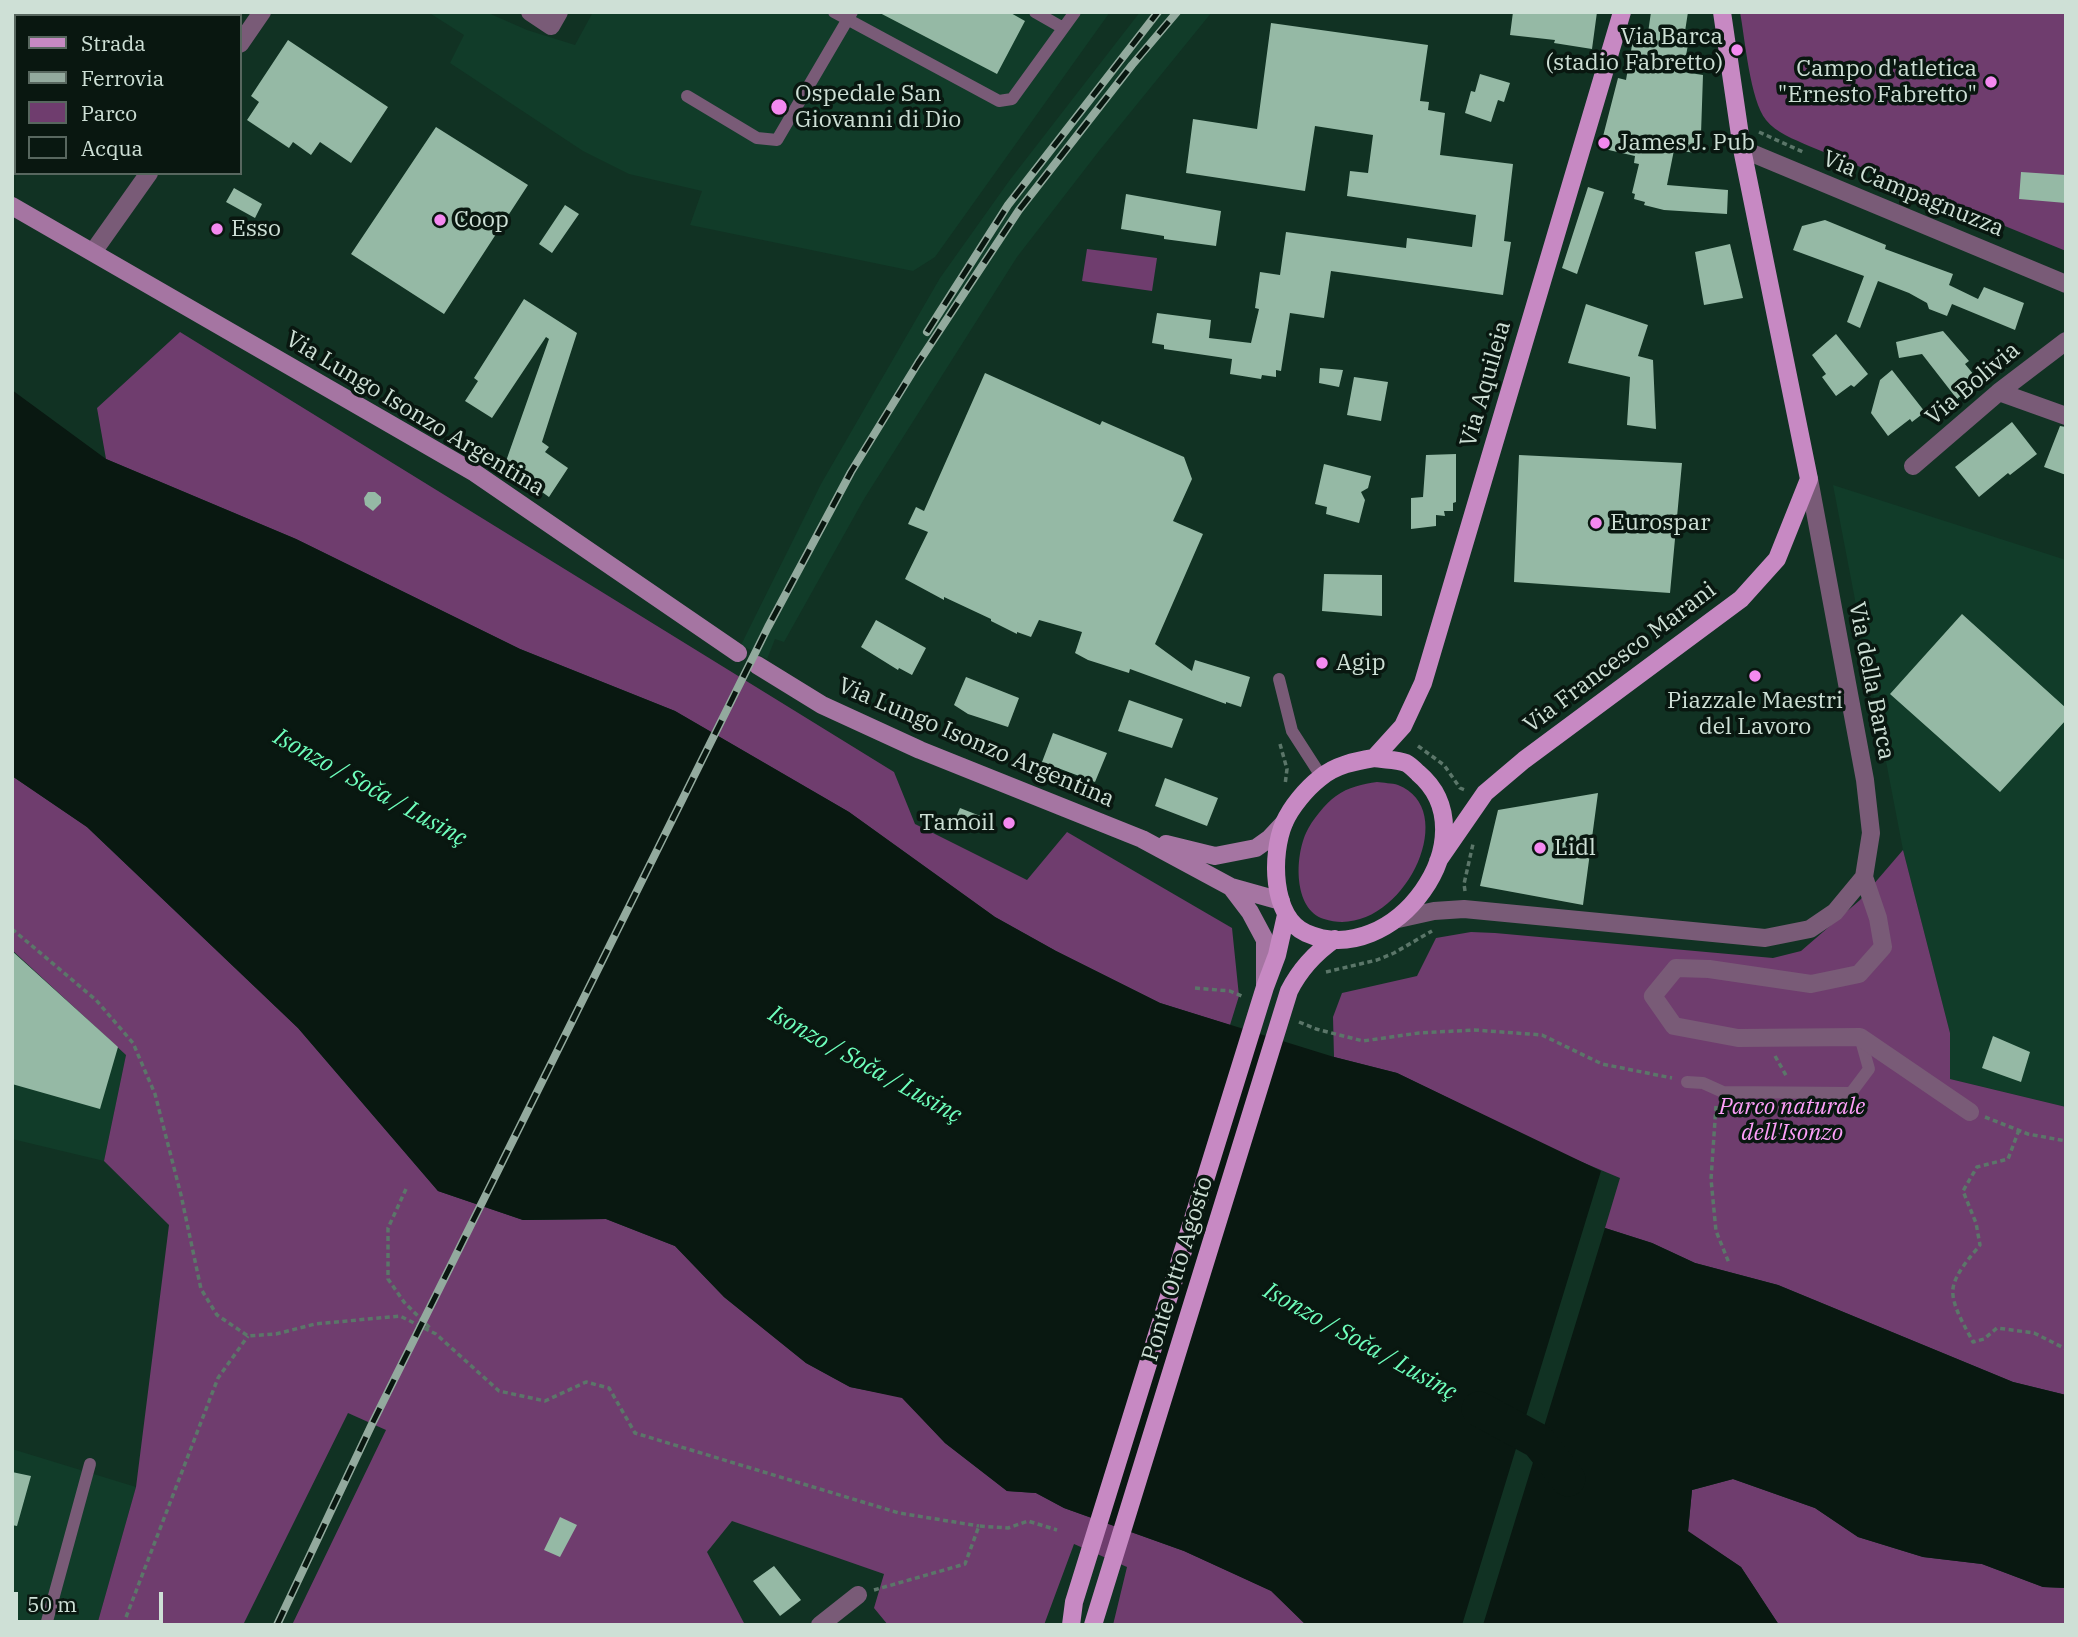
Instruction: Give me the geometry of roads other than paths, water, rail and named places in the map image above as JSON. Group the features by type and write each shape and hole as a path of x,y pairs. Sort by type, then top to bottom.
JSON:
{"main road":[{"name":"Via Aquileia","path":"1374,758 1403,726 1423,683 1622,12"},
{"name":"Via della Barca","path":"1722,12 1742,149 1809,479"},
{"name":"Via Lungo Isonzo Argentina","path":"12,206 475,473 738,653"},
{"name":"Via Francesco Marani","path":"1438,861 1485,793 1524,760 1741,599 1777,559 1809,479"},
{"name":"Via Lungo Isonzo Argentina","path":"757,665 822,705 920,750 1142,839 1231,887 1283,908"},
{"path":"1265,986 1277,955 1283,908 1276,868 1284,823 1301,797 1321,776 1350,762 1374,758 1406,763 1431,784 1442,808 1445,838 1429,881 1398,919 1380,931 1348,939 1321,939 1303,932 1283,908"},
{"name":"Via Lungo Isonzo Argentina","path":"1142,839 1215,856 1256,848 1284,823"},
{"path":"1231,887 1250,912 1265,940 1265,986"},
{"name":"Ponte Otto Agosto","path":"1096,1621 1289,991 1297,975 1319,950 1335,939"},
{"name":"Ponte Otto Agosto","path":"1073,1602 1265,986"},
{"path":"1063,1625 1073,1602"},
{"path":"1070,1625 1073,1602"}],"street":[{"path":"242,41 262,12"},
{"path":"530,12 555,19"},
{"name":"Via Campagnuzza","path":"1742,149 2066,284"},
{"path":"93,252 148,175"},
{"name":"Via Bolivia","path":"1913,466 1999,392 2066,341"},
{"path":"1999,392 2066,416"},
{"name":"Via della Barca","path":"1809,479 1865,780 1871,833 1864,877"},
{"path":"1398,919 1434,911 1464,909 1765,938 1810,929 1835,912 1864,877"},
{"path":"1864,877 1878,918 1883,947 1859,974 1811,984 1709,969 1676,968 1653,996 1674,1026 1738,1038 1860,1037 1970,1112"},
{"path":"820,1625 858,1595"}],"lane":[{"path":"834,12 850,16 999,101 1012,99 1075,12"},
{"path":"1035,12 1063,28"},
{"path":"688,96 757,138 777,139 850,16"},
{"path":"1279,679 1292,731 1321,776"},
{"path":"1687,1082 1703,1083 1723,1093 1852,1093 1869,1069 1860,1037"},
{"path":"46,1625 90,1464"}],"water":[{"path":"12,390 106,459 296,539 520,649 675,711 849,812 995,917 1160,1003 1334,1057 1397,1073 1601,1171 1462,1625 1306,1625 1271,1591 1184,1551 1064,1508 1036,1493 1007,1491 945,1443 902,1398 850,1387 806,1363 724,1297 675,1246 606,1219 523,1220 438,1191 298,1028 87,827 12,776"},
{"path":"1605,1228 1652,1243 1695,1263 1778,1285 2013,1382 2066,1395 2066,1588 2043,1587 1982,1564 1923,1557 1858,1537 1815,1508 1733,1479 1692,1490 1688,1531 1741,1567 1779,1625 1483,1625"}],"waterway":[{"name":"Isonzo / Soča / Lusinç","path":"1479,1409 1538,1441 1568,1479"}],"railway":[{"path":"927,332 1008,205 1158,12"},
{"path":"277,1625 372,1424 768,627 851,472 918,363 1019,210 1132,65 1177,12"}],"place":[{"name":"Via Barca (stadio Fabretto)","path":"1737,50"},
{"name":"Campo d'atletica \"Ernesto Fabretto\"","path":"1991,82"},
{"name":"Ospedale San Giovanni di Dio","path":"779,107"},
{"name":"James J. Pub","path":"1604,143"},
{"name":"Coop","path":"440,220"},
{"name":"Esso","path":"217,229"},
{"name":"Eurospar","path":"1596,523"},
{"name":"Agip","path":"1322,663"},
{"name":"Piazzale Maestri del Lavoro","path":"1755,676"},
{"name":"Tamoil","path":"1009,823"},
{"name":"Lidl","path":"1540,848"}],"park label":[{"name":"Parco naturale dell'Isonzo","path":"1792,1120"}]}
